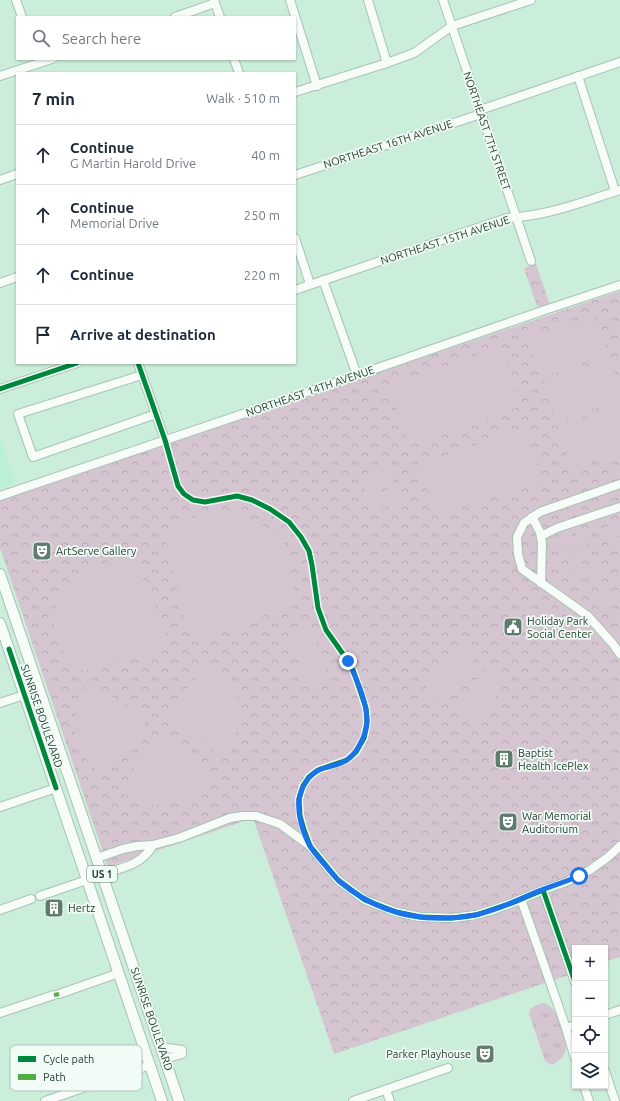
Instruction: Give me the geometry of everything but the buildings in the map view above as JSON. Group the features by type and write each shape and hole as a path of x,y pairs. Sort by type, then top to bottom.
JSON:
{"main road":[{"name":"SUNRISE BOULEVARD","path":"0,574 180,1101"},
{"name":"SUNRISE BOULEVARD","path":"0,623 162,1099"},
{"path":"24,695 37,701 48,713"},
{"path":"79,856 88,866 102,874"},
{"path":"112,952 124,963 134,967"}],"street":[{"path":"16,0 22,16"},
{"path":"290,0 295,16"},
{"path":"368,0 387,63"},
{"name":"NORTHEAST 7TH STREET","path":"443,0 531,261"},
{"path":"296,92 414,53 452,26 531,0"},
{"path":"178,16 214,2 220,16"},
{"path":"296,19 317,86"},
{"path":"0,76 37,62 47,60"},
{"path":"234,60 239,72"},
{"path":"37,62 41,72"},
{"name":"NORTHEAST 16TH AVENUE","path":"296,175 480,112 620,62"},
{"path":"578,76 618,190"},
{"path":"0,180 16,174"},
{"name":"NORTHEAST 15TH AVENUE","path":"296,290 507,218 554,211 618,190"},
{"path":"296,241 310,284"},
{"path":"0,283 16,277"},
{"path":"324,280 357,375"},
{"name":"NORTHEAST 14TH AVENUE","path":"0,496 620,285"},
{"path":"0,389 74,364"},
{"path":"138,364 165,440"},
{"path":"142,375 18,414 33,457 156,414"},
{"path":"620,484 540,512 524,523 517,537 518,554 525,572 588,616 620,654"},
{"path":"541,536 557,528 620,507"},
{"path":"532,517 540,532 542,543 541,583"},
{"path":"525,572 536,571 542,567"},
{"path":"0,703 24,695"},
{"path":"0,807 56,788"},
{"path":"96,858 123,849 153,845 179,838 230,818 256,816 280,824 310,846 338,880 362,898 396,912 420,917 452,918 476,915 505,906 542,890 566,882 590,870 608,858 620,846"},
{"path":"102,874 135,864 149,853 153,845"},
{"path":"40,896 87,880"},
{"path":"542,890 575,981"},
{"path":"0,910 31,899"},
{"path":"521,899 574,1053"},
{"path":"0,1013 119,973"},
{"path":"608,1014 620,1010"},
{"path":"566,1028 572,1026"},
{"path":"161,1047 182,1052 165,1059"},
{"path":"142,1068 150,1065"},
{"path":"353,1101 448,1068"},
{"path":"608,1080 615,1101"},
{"path":"585,1089 589,1101"},
{"path":"386,1090 390,1101"},
{"path":"45,1101 74,1091"}],"shaded area":[{"path":"0,439 15,483 0,488"}],"green space":[{"path":"536,264 550,305 538,309 524,268"},
{"path":"620,291 620,957 608,961 608,945 572,945 572,974 334,1054 253,818 108,867 0,548 0,501"},
{"path":"594,315 608,354 541,378 527,338"},
{"path":"501,347 522,406 409,446 389,386"},
{"path":"610,359 620,389 620,400 557,422 543,382"},
{"path":"620,406 620,451 571,467 558,427"},
{"path":"525,428 543,480 437,516 419,465"},
{"path":"390,469 395,484 366,494 361,479"},
{"path":"396,487 401,502 372,512 367,497"},
{"path":"219,508 271,530 282,539 288,549 296,600 279,610 200,641 190,637 181,606 164,531 212,509"},
{"path":"620,522 620,535 602,541 598,530"},
{"path":"584,532 588,543 565,551 561,540"},
{"path":"590,547 593,558 570,566 566,555"},
{"path":"130,555 156,606 167,640 162,650 71,674 54,625 58,601 64,588 73,579 86,571"},
{"path":"595,563 599,574 576,582 572,571"},
{"path":"618,589 620,601 598,608 594,597"},
{"path":"298,630 307,631 314,635 317,642 317,651 296,658 288,636"},
{"path":"453,647 460,647 467,650 472,656 474,663 450,698 446,702 439,703 428,694 426,686"},
{"path":"320,656 326,667 324,677 317,685 305,686 298,665"},
{"path":"210,661 219,668 230,681 239,702 239,718 235,740 222,756 167,721 166,714"},
{"path":"488,668 499,673 503,678 504,684 481,719 476,724 470,724 462,720 457,714 456,708 484,669"},
{"path":"86,684 114,698 144,719 145,725 129,748 103,776 89,763 77,741 75,724 77,703"},
{"path":"160,734 213,777 192,796 181,802 170,805 146,803 133,799 120,792 153,736"},
{"path":"543,1003 548,1005 556,1014 566,1044 566,1051 563,1056 552,1065 545,1061 529,1014 530,1009"}],"marked path":[{"path":"54,995 59,994"}],"cycle path":[{"path":"0,389 74,364"},
{"path":"138,364 165,440 178,486 184,494 193,500 205,502 237,496 252,500 270,509 289,522 301,537 309,551 318,608 326,630 353,670 366,708 367,722 364,738 356,752 347,760 318,770 309,777 303,786 299,799 300,816 310,846 338,880 365,900 396,912 420,917 452,918 476,915 512,903 543,890 575,981"},
{"path":"9,649 56,788"}],"place":[{"name":"ArtServe Gallery","path":"42,551"},
{"name":"Holiday Park Social Center","path":"513,627"},
{"name":"Baptist Health IcePlex","path":"504,759"},
{"name":"War Memorial Auditorium","path":"508,822"},
{"name":"Hertz","path":"54,908"},
{"name":"Parker Playhouse","path":"485,1054"}],"route":[{"path":"348,661 366,708 367,722 364,738 356,752 347,760 318,770 309,777 303,786 299,799 300,816 310,846 338,880 365,900 396,912 420,917 452,918 476,915 512,903 579,876"}]}
